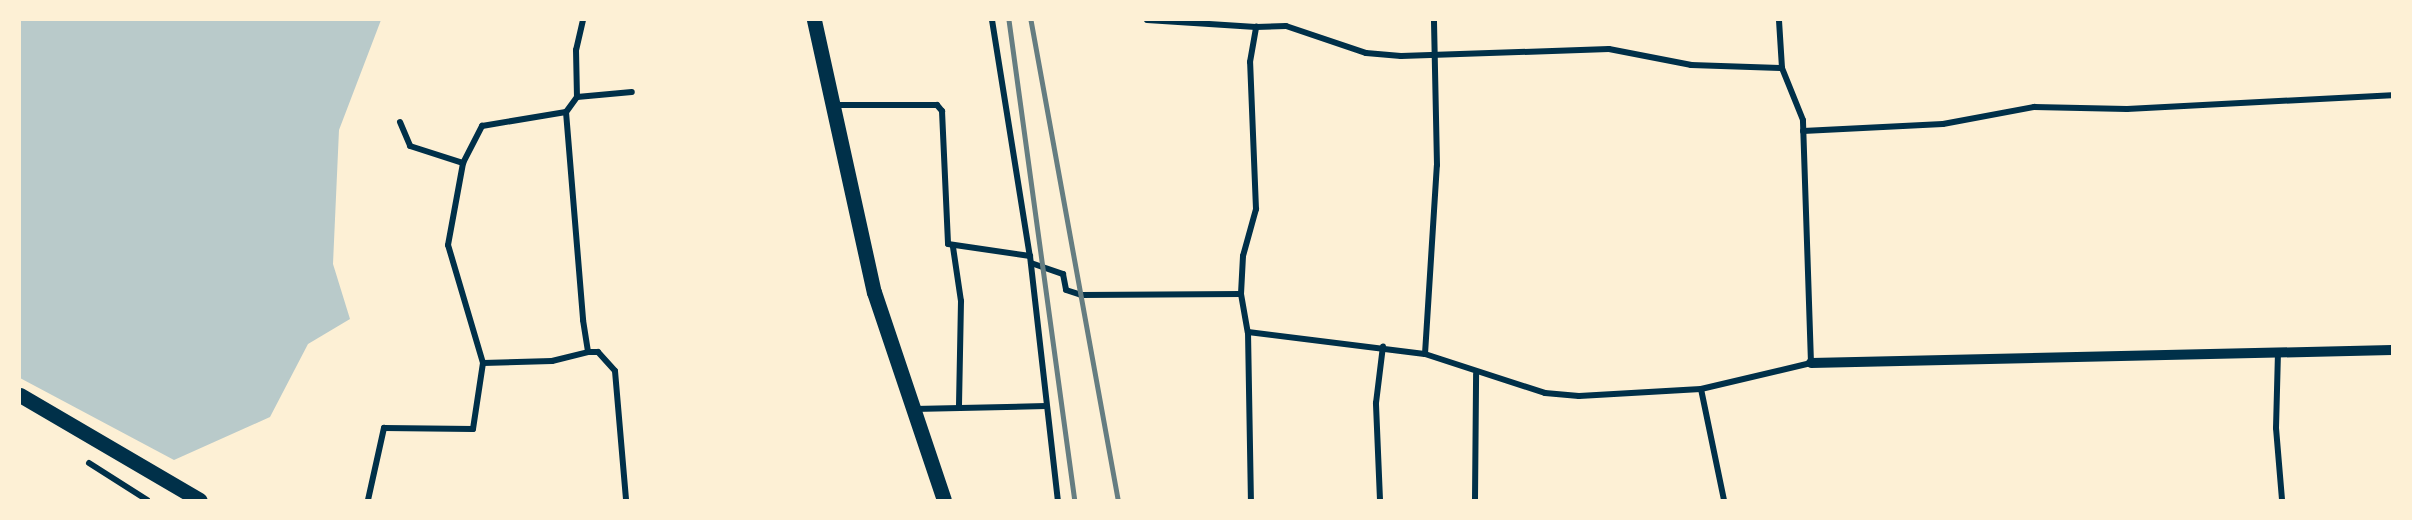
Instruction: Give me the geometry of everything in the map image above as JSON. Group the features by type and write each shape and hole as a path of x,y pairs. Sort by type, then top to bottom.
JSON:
{"main road":[{"path":"814,20 874,292 911,409 944,501"},
{"path":"20,395 200,501"}],"street":[{"path":"584,20 576,50 577,97 566,112 588,352"},
{"path":"992,20 1031,260 1058,501"},
{"path":"1147,20 1309,31 1366,53 1609,49 1691,65 1782,68"},
{"path":"1425,354 1435,224 1434,20"},
{"path":"1779,20 1782,68 1803,131 1811,363"},
{"path":"1251,501 1248,332 1241,294 1245,246 1256,209 1250,62 1256,27"},
{"path":"577,97 632,92"},
{"path":"1803,131 1943,124 2034,107 2127,109 2392,95"},
{"path":"831,105 937,105 942,111 944,209 948,244 953,247 1031,260 1063,274 1066,290 1081,295 1241,294"},
{"path":"368,501 384,428 394,424 473,429 483,363 448,245 463,163 482,126 566,112"},
{"path":"400,122 410,146 463,163"},
{"path":"953,247 961,302 959,408"},
{"path":"1248,332 1383,346 1425,354 1476,374 1579,396 1701,389 1811,363 2392,350"},
{"path":"1380,501 1376,403 1383,346"},
{"path":"483,363 552,361 588,352 598,352 615,371 626,501"},
{"path":"2278,352 2276,428 2282,501"},
{"path":"1475,501 1476,374"},
{"path":"1701,389 1724,501"},
{"path":"911,409 1046,406"},
{"path":"89,463 147,501"}],"shaded area":[{"path":"20,20 381,20 339,130 333,264 350,319 308,344 270,417 174,460 20,378"}],"railway":[{"path":"1009,20 1075,500"},
{"path":"1031,20 1118,500"}]}
